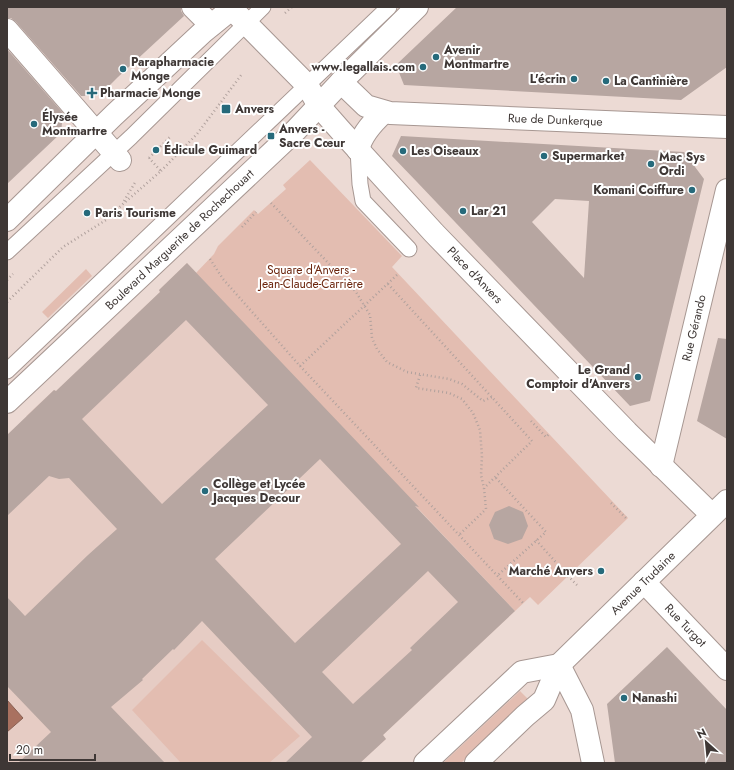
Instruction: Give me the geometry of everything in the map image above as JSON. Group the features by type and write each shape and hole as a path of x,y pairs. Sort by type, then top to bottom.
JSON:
{"street":[{"path":"193,7 211,25"},
{"name":"Boulevard Marguerite de Rochechouart","path":"7,402 208,214 319,106 341,82 417,7"},
{"path":"7,220 77,153 96,132 211,25 237,13"},
{"name":"Place d'Anvers","path":"237,13 303,81 319,106 434,234 661,466 720,508"},
{"path":"7,30 117,156"},
{"name":"Rue de Dunkerque","path":"341,82 366,106 384,112 727,126"},
{"path":"358,150 365,135 375,120 384,112"},
{"name":"Rue Gérando","path":"661,466 727,190"},
{"name":"Avenue Trudaine","path":"476,763 544,700 559,665 720,508"},
{"name":"Rue Turgot","path":"644,582 727,669"},
{"path":"425,763 522,672 559,665 582,710 592,763"}],"lane":[{"path":"7,252 117,156 237,13 263,7"},
{"name":"Boulevard Marguerite de Rochechouart","path":"7,371 303,81 389,7"},
{"path":"358,150 360,184 363,201 409,249"}],"path":[{"path":"7,302 63,247 106,220 161,171 197,134 242,74"},
{"path":"161,171 149,158 171,136"},
{"path":"271,203 356,292 370,315 372,338 381,356 387,362 407,372 449,379 462,384 483,402 492,397"},
{"path":"242,227 256,212"},
{"path":"210,258 223,279 300,366 523,603"},
{"path":"300,366 398,274"},
{"path":"388,284 532,441 496,478 484,488"},
{"path":"420,375 416,388 449,393 462,399 473,413 480,430 482,456 480,475 484,488 486,509 459,535"},
{"path":"531,421 546,437 549,434"},
{"path":"496,478 546,532 498,575"},
{"path":"611,503 627,519"},
{"path":"536,540 578,585"}],"shaded area":[{"name":"Collège et Lycée Jacques Decour","path":"187,263 456,546 455,547 515,611 383,735 386,739 360,763 7,763 7,435 28,418 26,416 54,390 56,391 160,292 159,290"},
{"path":"7,700 23,718 7,732"}],"green space":[{"name":"Square d'Anvers - Jean-Claude-Carrière","path":"310,160 402,256 392,267 628,518 538,605 530,597 515,611 196,273 214,254 218,246 254,210 258,214 286,189 283,185"},
{"path":"86,269 92,276 48,318 42,312"},
{"path":"202,640 300,736 269,763 181,763 132,710"},
{"path":"520,691 529,700 461,763 443,763"}],"building":[{"path":"7,7 181,7 181,11 184,16 99,96 81,96 16,22 11,18 7,18"},
{"path":"457,7 727,7 727,67 681,100 404,85 396,65"},
{"name":"Élysée Montmartre","path":"7,49 63,113 61,133 7,184"},
{"path":"401,136 684,152 704,179 650,401 630,406 392,156","holes":["555,199 589,201 584,278 532,222"]},
{"name":"Collège et Lycée Jacques Decour","path":"187,263 419,507 415,506 515,611 383,735 386,739 360,763 285,763 312,737 202,621 174,650 173,649 142,679 143,680 111,707 165,763 18,763 51,732 7,686 7,597 25,616 117,529 69,478 59,479 49,476 7,516 7,435 54,390 56,391 160,292 159,290","holes":["186,320 268,405 162,504 82,419","320,459 401,544 295,643 215,559","428,571 458,602 410,648 412,650 353,704 322,672"]},
{"path":"718,338 727,339 727,439 697,421"},
{"path":"509,506 523,512 528,526 522,539 508,544 494,539 489,525 495,512"},
{"path":"667,647 727,710 727,763 615,763 607,704"}],"place":[{"name":"Avenir Montmartre","path":"436,57"},
{"name":"www.legallais.com","path":"423,67"},
{"name":"Parapharmacie Monge","path":"123,69"},
{"name":"L'écrin","path":"574,79"},
{"name":"La Cantinière","path":"606,81"},
{"name":"Pharmacie Monge","path":"92,93"},
{"name":"Anvers","path":"226,109"},
{"name":"Élysée Montmartre","path":"34,124"},
{"name":"Anvers - Sacre Cœur","path":"271,136"},
{"name":"Édicule Guimard","path":"156,150"},
{"name":"Les Oiseaux","path":"403,151"},
{"name":"Supermarket","path":"544,156"},
{"name":"Mac Sys Ordi","path":"651,164"},
{"name":"Komani Coiffure","path":"692,190"},
{"name":"Lar 21","path":"463,211"},
{"name":"Paris Tourisme","path":"87,213"},
{"name":"Le Grand Comptoir d'Anvers","path":"638,377"},
{"name":"Collège et Lycée Jacques Decour","path":"205,491"},
{"name":"Marché Anvers","path":"601,571"},
{"name":"Nanashi","path":"624,698"}]}
